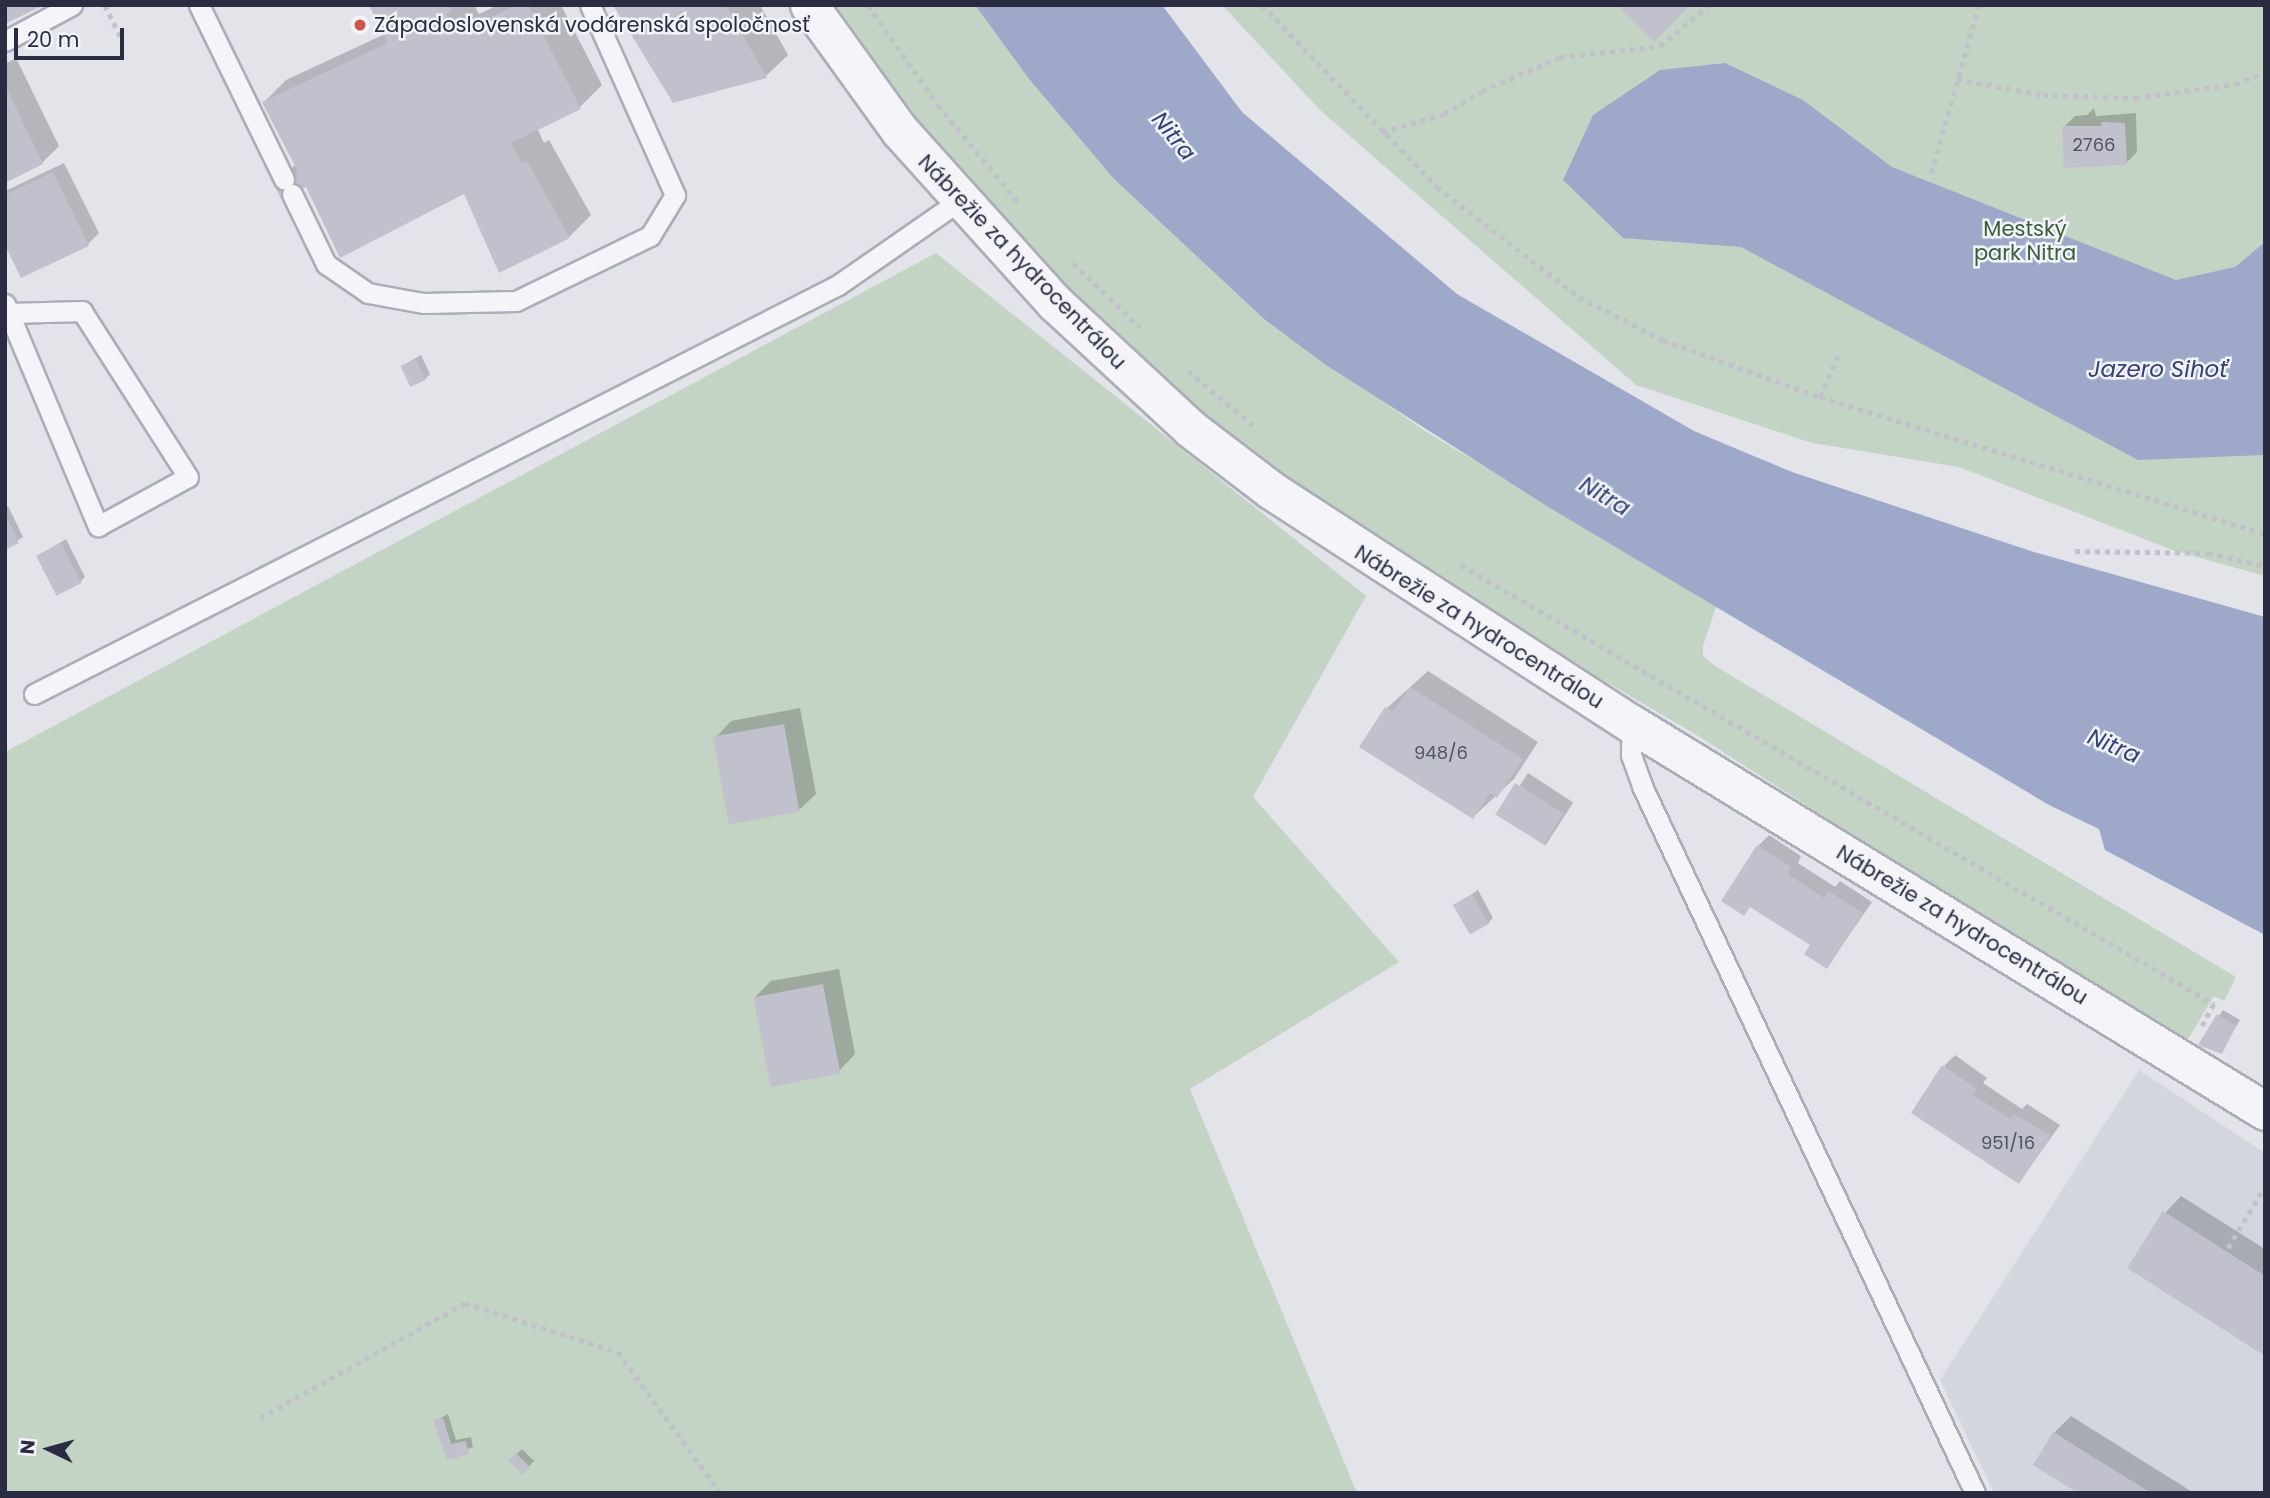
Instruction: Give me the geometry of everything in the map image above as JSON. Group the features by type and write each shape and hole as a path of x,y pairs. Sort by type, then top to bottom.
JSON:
{"street":[{"name":"Nábrežie za hydrocentrálou","path":"809,5 892,121 959,201 1098,346 1191,429 1343,541 1632,724 2265,1111"}],"lane":[{"path":"5,41 72,5"},
{"path":"199,5 326,264 368,293 423,303 516,301 650,236 675,195 590,5"},
{"path":"34,694 838,285 959,201"},
{"path":"7,308 82,311 188,477 98,526 7,308"},
{"path":"1632,724 1631,755 1642,786 1975,1493"}],"path":[{"path":"105,5 123,42"},
{"path":"868,5 938,105 1027,212"},
{"path":"1262,5 1437,187 1579,297 1663,340 1820,397 2265,534"},
{"path":"1382,132 1444,114 1482,91 1560,57 1660,46 1709,5"},
{"path":"1931,173 1979,5"},
{"path":"1957,79 2043,95 2135,98 2235,84 2265,73"},
{"path":"1067,257 1150,336"},
{"path":"1820,397 1839,353"},
{"path":"1184,368 1258,429"},
{"path":"2075,551 2208,553 2265,566"},
{"path":"1450,559 2214,1004"},
{"path":"2228,1248 2265,1186"},
{"path":"260,1418 465,1303 618,1352 721,1493"}],"shaded area":[{"path":"2139,1070 2265,1153 2265,1493 1994,1493 1940,1380"}],"green space":[{"path":"832,5 975,5 1029,79 1114,179 1264,319 1428,433 1717,604 1703,646 1703,656 1715,666 2236,977 2224,1001 2214,996 2188,1039 1976,915 1700,737 1439,584 1232,440 1159,380 1067,293 920,130"},
{"name":"Mestský park Nitra","path":"1222,5 2265,5 2265,576 2175,551 1959,467 1812,443 1636,385 1321,111"},
{"path":"936,253 1366,596 1253,797 1399,962 1190,1089 1357,1493 5,1493 5,752"}],"water":[{"name":"Nitra","path":"975,5 1162,5 1242,112 1457,294 1694,431 1792,472 2034,552 2265,617 2265,935 2105,850 2099,829 2049,805 1550,508 1326,365 1264,319 1114,179 1029,79"},
{"name":"Jazero Sihoť","path":"1725,63 1803,100 1892,167 2176,280 2235,267 2265,242 2265,455 2138,460 1741,247 1623,238 1563,180 1593,115 1660,70"}],"building":[{"path":"5,5 44,5 5,24"},
{"path":"369,5 449,5 452,11 446,14 457,35 516,5 528,5 581,109 511,143 522,163 527,161 570,238 499,273 464,194 340,258 306,187 281,199 274,184 298,172 262,102 388,43"},
{"path":"613,5 726,5 767,78 673,103"},
{"path":"1624,5 1690,5 1654,42 1620,9"},
{"path":"5,85 43,164 5,183"},
{"path":"2102,122 2125,123 2127,165 2064,168 2062,126 2101,126"},
{"path":"53,172 89,246 21,278 5,245 5,195"},
{"path":"416,359 426,380 410,387 401,366"},
{"path":"5,515 19,543 5,550"},
{"path":"61,543 81,583 56,596 36,556"},
{"path":"1410,687 1523,759 1497,798 1490,793 1473,819 1359,747 1385,707 1393,711"},
{"path":"784,724 799,812 729,824 713,737"},
{"path":"1515,783 1563,813 1544,845 1495,814"},
{"path":"1757,845 1791,867 1788,874 1824,898 1828,891 1863,913 1827,969 1804,954 1810,945 1750,907 1744,916 1721,901"},
{"path":"1472,894 1489,923 1470,934 1453,905"},
{"path":"823,984 840,1073 771,1087 753,998"},
{"path":"2217,1014 2236,1026 2222,1054 2198,1045"},
{"path":"1942,1065 1977,1089 1973,1095 2011,1119 2014,1114 2051,1136 2019,1184 1911,1113"},
{"path":"2163,1211 2265,1276 2265,1356 2127,1268"},
{"path":"443,1418 451,1444 466,1441 469,1454 447,1460 433,1420"},
{"path":"2053,1432 2151,1493 2078,1493 2033,1465"},
{"path":"516,1453 530,1467 522,1475 508,1461"}],"place":[{"name":"Západoslovenská vodárenská spoločnosť","path":"360,25"}]}
